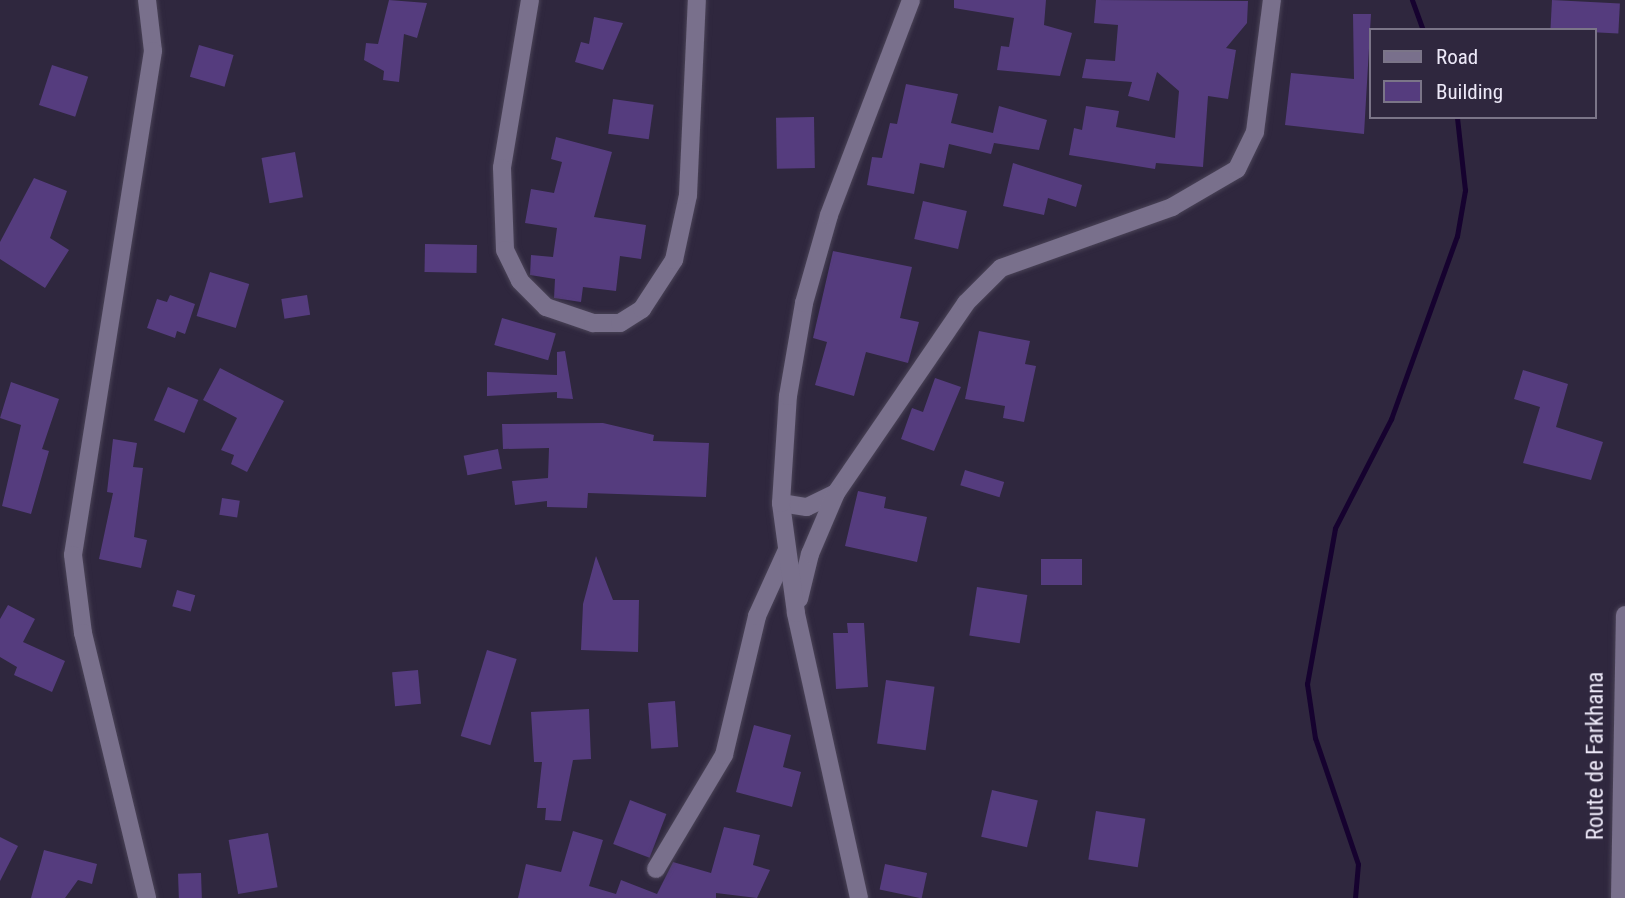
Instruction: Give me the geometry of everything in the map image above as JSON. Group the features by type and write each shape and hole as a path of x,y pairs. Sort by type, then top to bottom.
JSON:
{"street":[{"path":"147,0 154,22 153,51 73,555 83,633 147,898"},
{"path":"530,0 502,168 505,250 520,281 546,307 593,323 620,323 642,309 674,260 688,195 697,0"},
{"path":"859,898 796,613 781,503 788,396 804,303 833,205 900,42 911,0"},
{"path":"796,613 810,554 836,493 982,283 1027,255 1172,208 1237,170 1255,132 1272,0"},
{"path":"781,503 807,507 836,493"},
{"path":"656,869 724,755 757,616 786,552"},
{"name":"Route de Farkhana","path":"1620,898 1625,615"}],"building":[{"path":"389,0 427,3 417,38 404,34 399,82 383,80 384,71 364,60 366,43 378,44"},
{"path":"954,0 1046,0 1044,25 1072,33 1060,76 997,70 1001,46 1009,47 1014,18 954,8"},
{"path":"1096,0 1248,1 1247,23 1226,48 1236,50 1228,99 1208,96 1203,167 1156,163 1155,169 1069,155 1074,128 1082,130 1086,106 1119,111 1116,127 1175,138 1179,91 1157,72 1149,101 1128,96 1132,82 1082,78 1086,59 1115,61 1118,25 1094,23"},
{"path":"1552,0 1620,4 1618,34 1597,32 1597,28 1551,28"},
{"path":"1353,14 1371,14 1364,134 1285,125 1291,73 1354,79"},
{"path":"594,17 623,23 603,70 575,62 581,42 589,44"},
{"path":"199,45 234,55 225,87 190,77"},
{"path":"52,65 88,77 75,117 39,105"},
{"path":"906,84 958,94 951,123 993,133 999,106 1047,120 1039,150 994,143 991,154 949,144 944,168 920,163 914,194 867,185 872,157 882,158 890,123 897,124"},
{"path":"613,99 654,105 649,139 608,134"},
{"path":"814,117 815,168 777,169 776,118"},
{"path":"556,137 612,152 594,217 646,225 641,259 620,256 616,291 583,287 581,302 554,298 555,279 530,275 531,255 553,257 557,228 525,223 531,189 554,193 562,162 551,159"},
{"path":"295,152 303,197 270,203 262,158"},
{"path":"1013,163 1082,185 1076,207 1048,198 1044,215 1003,206"},
{"path":"34,178 67,191 50,238 69,250 45,288 0,259 0,242"},
{"path":"923,201 967,211 958,249 914,239"},
{"path":"425,244 477,245 477,273 425,272"},
{"path":"833,251 912,267 900,318 919,322 908,363 866,352 854,396 815,385 827,342 813,338"},
{"path":"210,272 249,284 236,328 197,316"},
{"path":"170,295 195,304 185,334 177,331 175,338 147,328 157,299 167,302"},
{"path":"307,295 310,315 284,319 281,299"},
{"path":"502,318 556,333 548,360 494,345"},
{"path":"979,331 1030,341 1025,364 1036,366 1024,422 1003,418 1005,406 965,399"},
{"path":"565,351 573,399 557,398 557,392 487,396 487,372 557,375 557,352"},
{"path":"220,368 284,401 247,472 231,464 234,455 221,450 237,418 203,400"},
{"path":"1523,370 1568,384 1556,427 1603,442 1591,480 1523,463 1540,407 1514,399"},
{"path":"935,378 961,387 934,451 901,439 912,408 923,412"},
{"path":"11,382 59,399 42,449 49,451 31,514 2,506 21,425 0,418"},
{"path":"168,387 198,400 184,433 154,420"},
{"path":"603,423 654,435 653,441 709,443 706,497 588,493 587,508 547,507 547,501 515,505 512,481 548,478 549,448 503,449 502,424"},
{"path":"113,439 137,443 133,467 143,468 134,537 147,540 141,568 99,559 113,493 107,492"},
{"path":"498,449 502,469 467,475 464,456"},
{"path":"965,470 1004,482 1000,497 960,485"},
{"path":"858,491 886,497 884,508 927,517 917,562 845,546"},
{"path":"222,498 240,501 237,518 219,515"},
{"path":"596,556 613,600 639,600 638,652 581,650 583,604"},
{"path":"1041,559 1082,559 1082,585 1041,585"},
{"path":"977,587 1027,595 1020,643 969,635"},
{"path":"177,590 195,595 191,612 172,606"},
{"path":"8,605 35,619 23,642 65,661 52,692 14,675 17,667 0,657 0,619"},
{"path":"847,623 864,623 868,687 836,689 833,633 848,633"},
{"path":"487,650 517,659 490,745 461,736"},
{"path":"418,670 421,704 395,706 392,672"},
{"path":"886,680 935,687 926,750 877,743"},
{"path":"675,701 678,747 651,749 648,703"},
{"path":"589,709 591,759 573,760 561,821 545,820 546,808 537,808 542,762 534,762 531,712"},
{"path":"754,725 791,735 783,767 801,772 792,807 736,792"},
{"path":"992,790 1038,801 1027,847 981,837"},
{"path":"630,800 666,814 650,858 613,844"},
{"path":"1096,811 1145,819 1138,867 1088,859"},
{"path":"724,827 760,835 753,865 770,870 757,898 716,893 716,898 518,898 526,864 561,872 573,831 603,840 589,886 616,894 621,880 657,894 673,862 711,873"},
{"path":"268,833 278,887 238,894 229,840"},
{"path":"0,837 18,846 0,881"},
{"path":"44,850 97,864 92,884 78,880 65,898 31,898"},
{"path":"885,864 927,873 922,898 880,889"},
{"path":"201,873 202,898 179,898 178,874"}],"waterway":[{"path":"1412,0 1422,28"},
{"path":"1355,898 1358,864 1315,738 1307,684 1335,528 1391,419 1457,236 1465,190 1457,119"}]}
